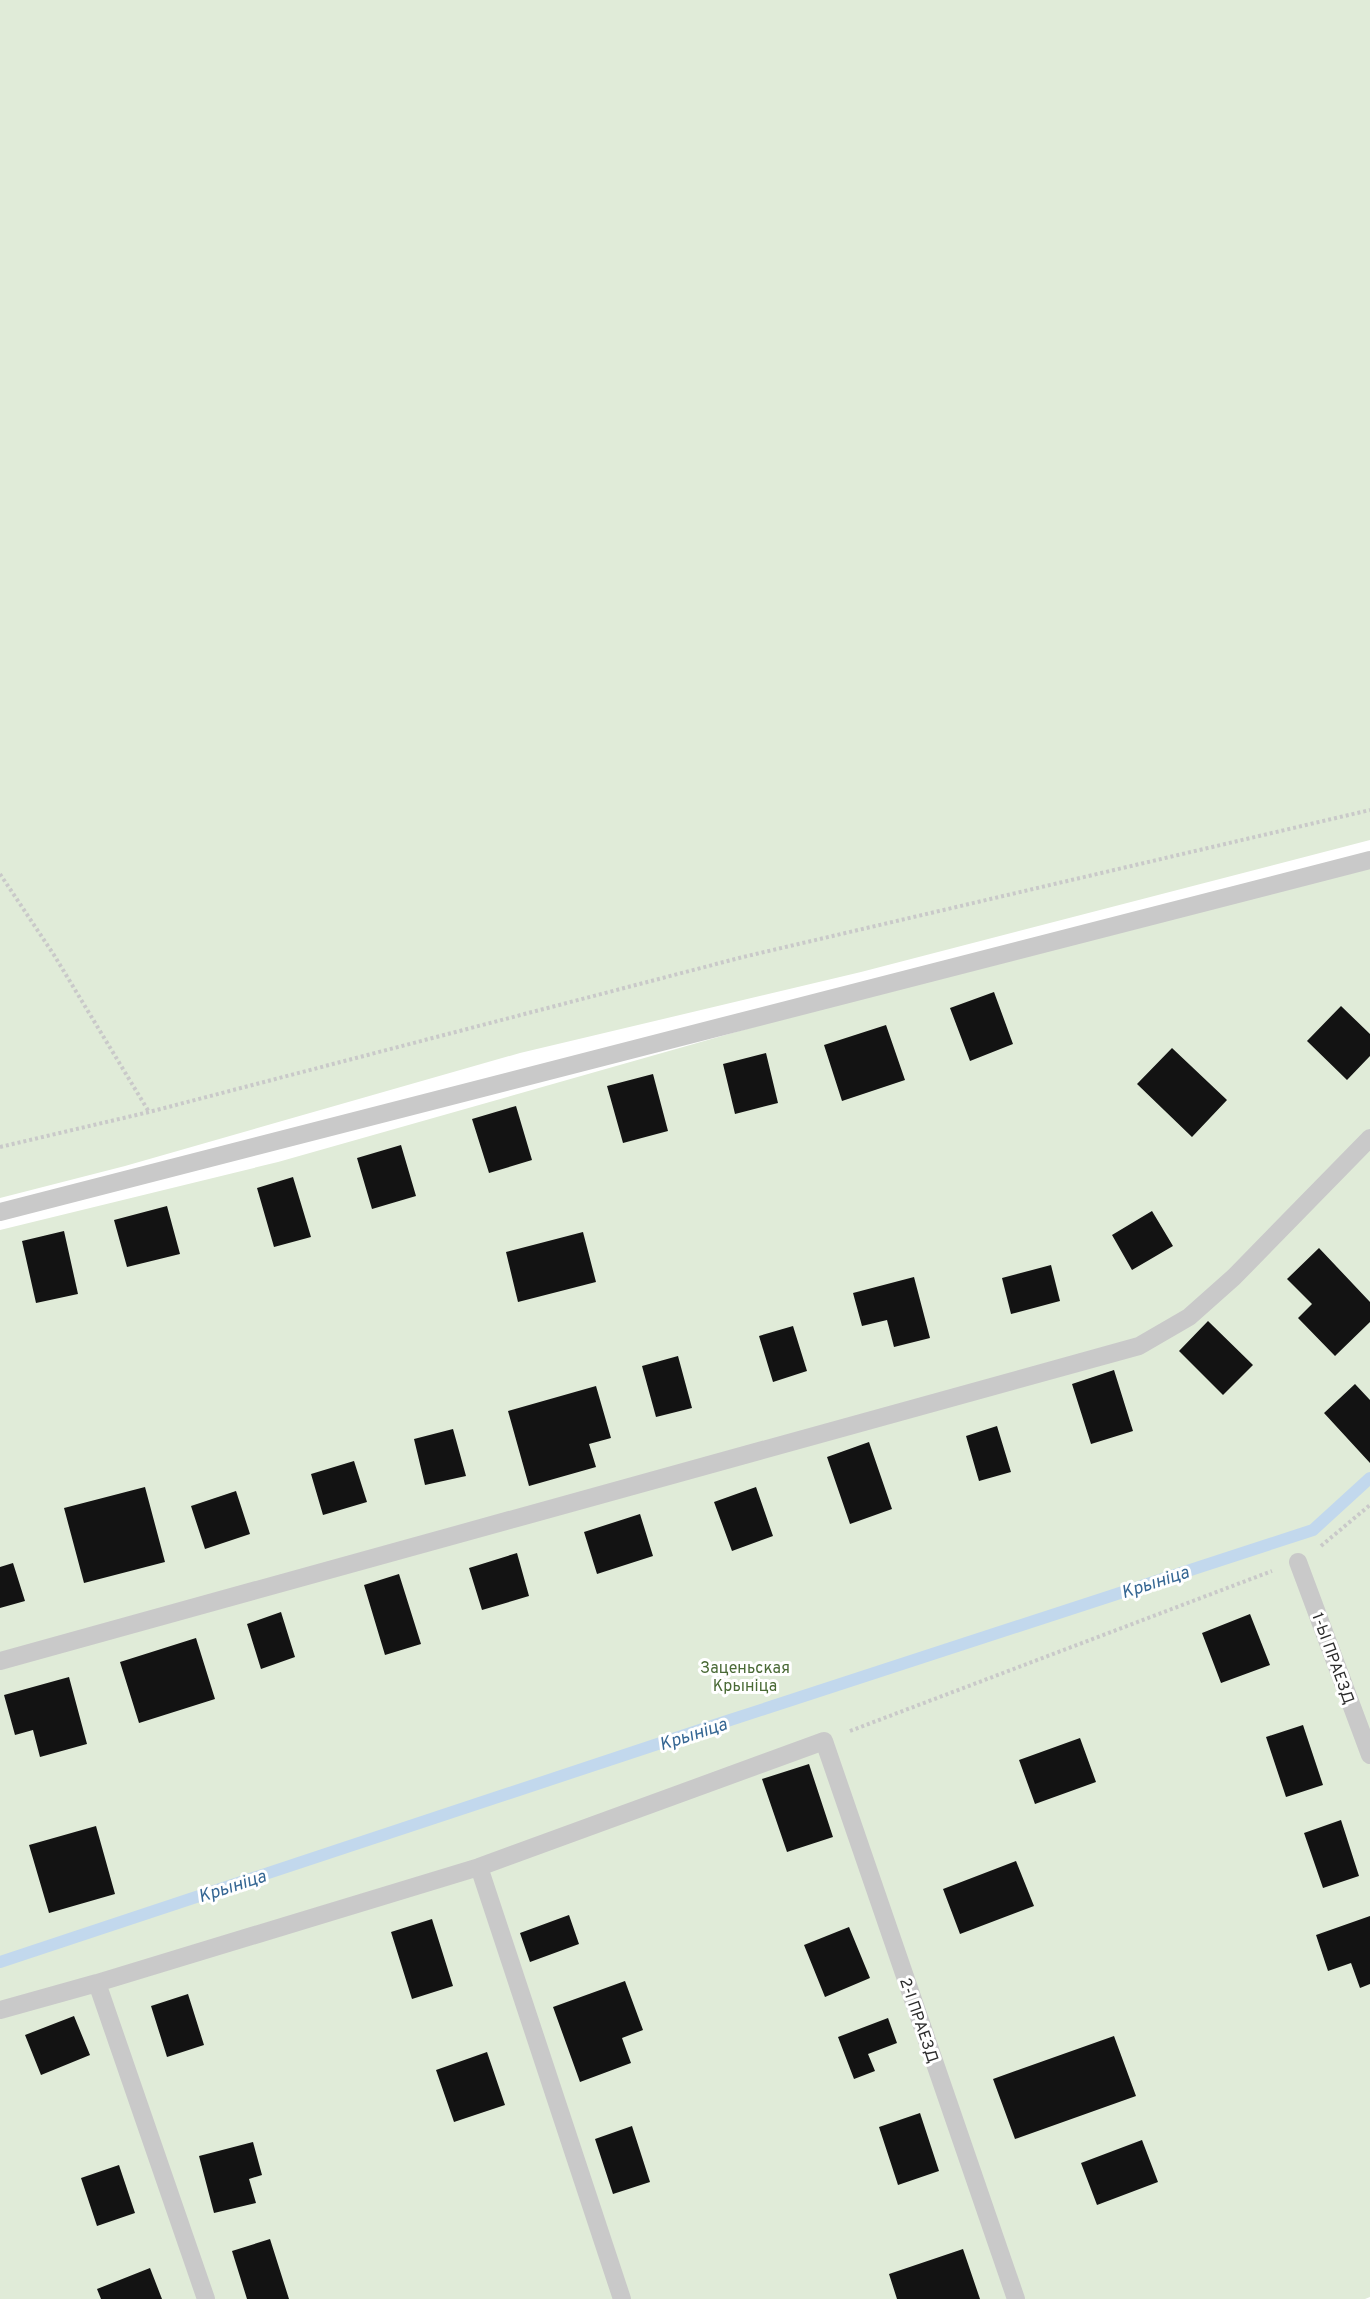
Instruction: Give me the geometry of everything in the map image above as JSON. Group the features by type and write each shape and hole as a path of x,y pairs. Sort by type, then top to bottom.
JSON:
{"lane":[{"path":"0,1212 1370,860"},
{"path":"0,1661 1140,1346 1190,1317 1234,1276 1370,1138"},
{"name":"1-Ы ПРАЕЗД","path":"1298,1562 1370,1755"},
{"path":"0,2010 97,1983 479,1867 824,1741"},
{"name":"2-І ПРАЕЗД","path":"824,1741 1016,2299"},
{"path":"479,1867 622,2299"},
{"path":"97,1983 206,2299"}],"path":[{"path":"0,1147 149,1112 743,957 1370,810"},
{"path":"0,874 54,955 149,1112"},
{"path":"824,1741 1298,1562 1332,1539 1370,1505"}],"green space":[{"path":"0,0 1370,0 1370,840 861,972 520,1053 125,1166 0,1198"},
{"name":"Заценьская Крыніца","path":"1370,852 1370,2297 1365,2299 0,2299 0,1230 278,1162"}],"building":[{"path":"994,992 1013,1044 970,1061 950,1008"},
{"path":"1341,1006 1370,1034 1370,1056 1347,1080 1307,1041"},
{"path":"886,1025 905,1080 842,1101 824,1045"},
{"path":"1172,1048 1227,1100 1192,1137 1137,1084"},
{"path":"766,1053 778,1103 735,1114 723,1064"},
{"path":"653,1074 668,1131 623,1143 607,1086"},
{"path":"516,1106 532,1160 489,1173 472,1119"},
{"path":"401,1145 416,1196 372,1209 357,1158"},
{"path":"293,1177 311,1237 274,1247 257,1188"},
{"path":"167,1206 180,1254 127,1267 114,1220"},
{"path":"1152,1211 1173,1246 1132,1270 1112,1235"},
{"path":"64,1231 78,1294 36,1303 22,1241"},
{"path":"583,1232 596,1282 518,1302 506,1252"},
{"path":"1319,1248 1370,1302 1370,1322 1335,1356 1298,1318 1312,1304 1287,1279"},
{"path":"1051,1265 1060,1301 1011,1314 1002,1278"},
{"path":"914,1277 930,1338 894,1347 887,1320 862,1326 853,1293"},
{"path":"1208,1321 1253,1365 1223,1395 1179,1351"},
{"path":"793,1326 807,1371 773,1382 759,1336"},
{"path":"678,1356 692,1408 656,1417 642,1366"},
{"path":"1114,1370 1133,1431 1091,1444 1072,1384"},
{"path":"1355,1384 1370,1400 1370,1463 1324,1413"},
{"path":"596,1386 611,1438 589,1444 596,1467 529,1486 508,1411"},
{"path":"997,1426 1011,1472 979,1481 966,1436"},
{"path":"453,1429 466,1476 425,1485 414,1439"},
{"path":"869,1442 892,1509 850,1524 827,1457"},
{"path":"354,1461 367,1502 323,1515 311,1474"},
{"path":"145,1487 165,1562 84,1583 64,1508"},
{"path":"756,1487 773,1536 732,1551 714,1502"},
{"path":"236,1491 250,1534 205,1549 191,1506"},
{"path":"640,1514 653,1556 597,1574 584,1532"},
{"path":"517,1553 529,1596 482,1610 469,1568"},
{"path":"13,1563 25,1601 0,1608 0,1567"},
{"path":"399,1574 421,1644 385,1655 364,1585"},
{"path":"281,1612 295,1657 261,1669 247,1624"},
{"path":"1250,1614 1270,1665 1221,1683 1202,1633"},
{"path":"196,1638 215,1699 139,1723 120,1662"},
{"path":"69,1677 87,1744 40,1757 33,1730 15,1735 4,1695"},
{"path":"1303,1725 1323,1785 1286,1797 1266,1737"},
{"path":"1080,1738 1096,1782 1035,1804 1019,1760"},
{"path":"809,1764 833,1837 787,1852 762,1779"},
{"path":"1341,1820 1359,1876 1323,1888 1304,1833"},
{"path":"96,1826 115,1894 49,1913 29,1845"},
{"path":"1016,1861 1034,1906 960,1934 943,1889"},
{"path":"569,1915 579,1944 530,1962 520,1933"},
{"path":"1370,1916 1370,1984 1360,1988 1351,1963 1328,1971 1316,1935"},
{"path":"432,1919 453,1986 412,1999 391,1932"},
{"path":"849,1927 870,1978 825,1997 804,1945"},
{"path":"625,1981 643,2030 622,2038 631,2063 580,2082 553,2007"},
{"path":"188,1994 204,2045 167,2057 151,2006"},
{"path":"74,2016 90,2055 41,2075 25,2035"},
{"path":"888,2018 897,2043 868,2054 875,2071 854,2079 838,2037"},
{"path":"1114,2036 1136,2096 1015,2139 993,2079"},
{"path":"487,2052 505,2105 454,2122 436,2070"},
{"path":"920,2113 939,2171 898,2185 879,2127"},
{"path":"632,2126 650,2182 613,2194 595,2139"},
{"path":"1142,2140 1158,2182 1097,2205 1081,2163"},
{"path":"253,2142 262,2175 249,2179 256,2203 214,2213 199,2156"},
{"path":"119,2165 135,2213 97,2226 81,2178"},
{"path":"270,2239 289,2299 247,2299 232,2251"},
{"path":"963,2249 980,2299 897,2299 889,2274"},
{"path":"150,2268 162,2299 101,2299 97,2289"}],"waterway":[{"name":"Крыніца","path":"0,1962 1313,1530 1370,1478"}]}
